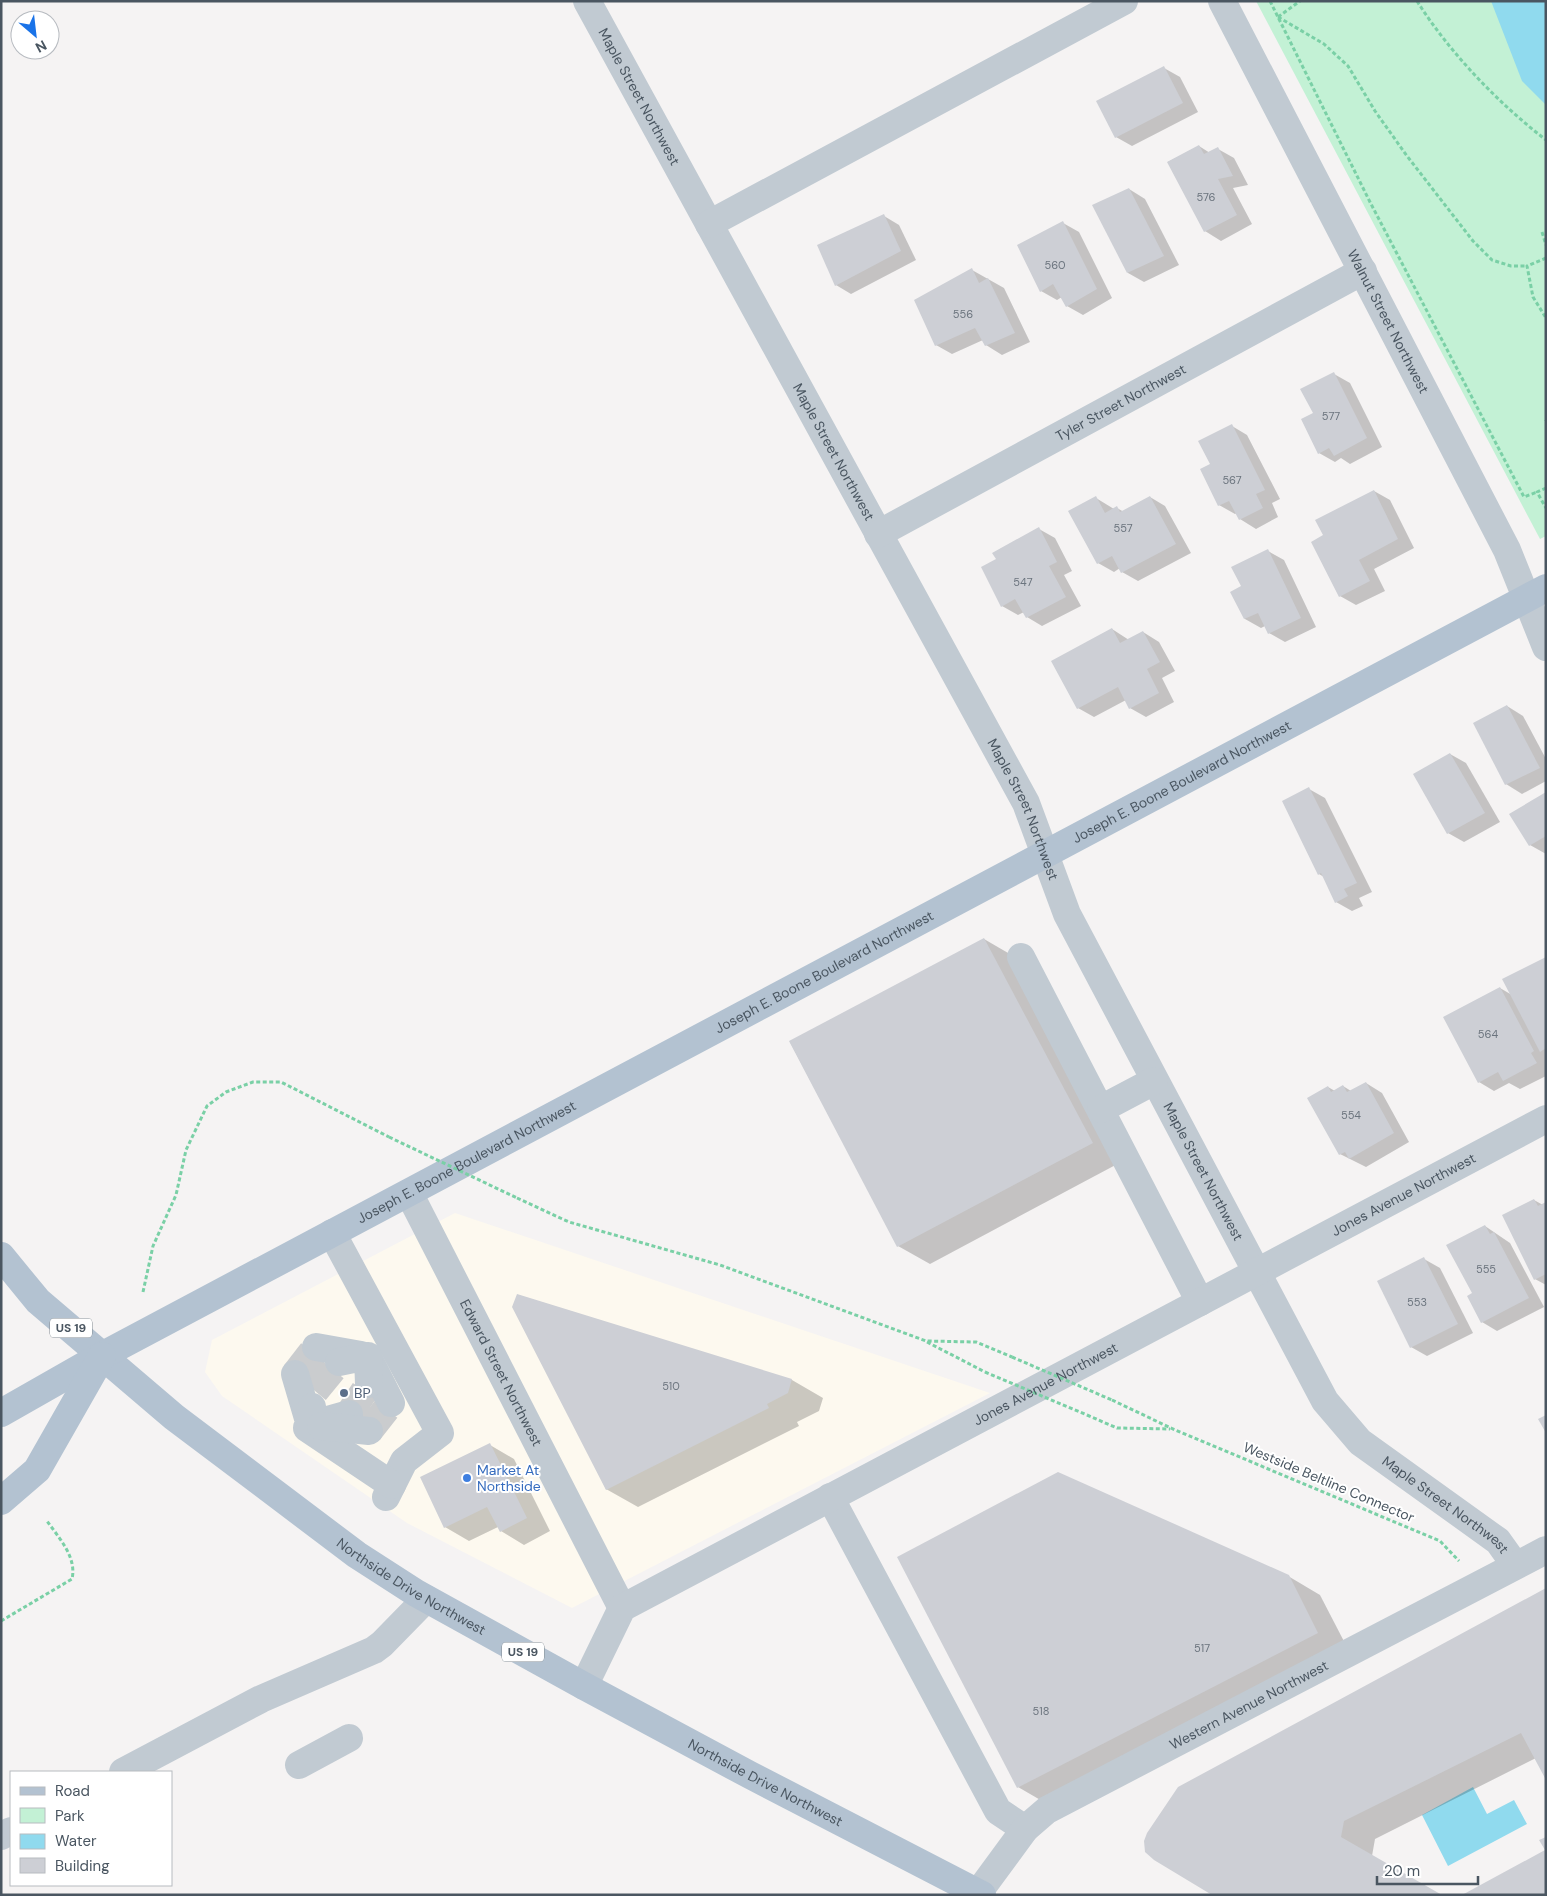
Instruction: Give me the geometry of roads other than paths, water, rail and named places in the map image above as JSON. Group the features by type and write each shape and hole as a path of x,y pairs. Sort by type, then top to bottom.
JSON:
{"main road":[{"name":"Joseph E. Boone Boulevard Northwest","path":"1,1413 103,1355 1536,594"},
{"name":"Northside Drive Northwest","path":"1,1256 38,1301 174,1417 304,1517 357,1555 426,1599 584,1686 758,1780 980,1894"},
{"path":"1,1501 37,1470 103,1355"}],"street":[{"name":"Maple Street Northwest","path":"588,1 1026,803 1067,914 1325,1400 1360,1442 1498,1541 1515,1565"},
{"path":"709,224 1124,1"},
{"name":"Walnut Street Northwest","path":"1222,1 1507,550 1536,594 1546,647"},
{"name":"Tyler Street Northwest","path":"878,534 1363,271"},
{"path":"1021,957 1200,1302"},
{"path":"1101,1110 1154,1081"},
{"name":"Jones Avenue Northwest","path":"622,1608 1546,1119"},
{"name":"Edward Street Northwest","path":"408,1193 622,1608"},
{"path":"305,1383 310,1425 307,1428 389,1491 404,1461 440,1433 332,1233"},
{"path":"369,1384 368,1356 386,1333"},
{"path":"316,1347 368,1356"},
{"path":"339,1362 368,1356"},
{"path":"368,1356 391,1403"},
{"path":"310,1425 349,1414"},
{"path":"310,1425 370,1432"},
{"path":"830,1497 998,1812 1025,1830"},
{"name":"Western Avenue Northwest","path":"980,1894 1025,1830 1046,1810 1546,1550"},
{"path":"125,1771 262,1699 382,1644 426,1599"},
{"path":"584,1686 622,1608"},
{"path":"299,1765 349,1738"}],"water":[{"path":"1491,1 1546,1 1546,105 1522,81"},
{"path":"1473,1787 1487,1814 1514,1800 1527,1824 1448,1866 1422,1815"}],"tunnel":[{"path":"295,1374 316,1347"},
{"path":"315,1391 339,1362"},
{"path":"349,1414 369,1384"},
{"path":"369,1431 391,1403"}],"place":[{"name":"BP","path":"344,1393"},
{"name":"Market At Northside","path":"467,1478"}]}
